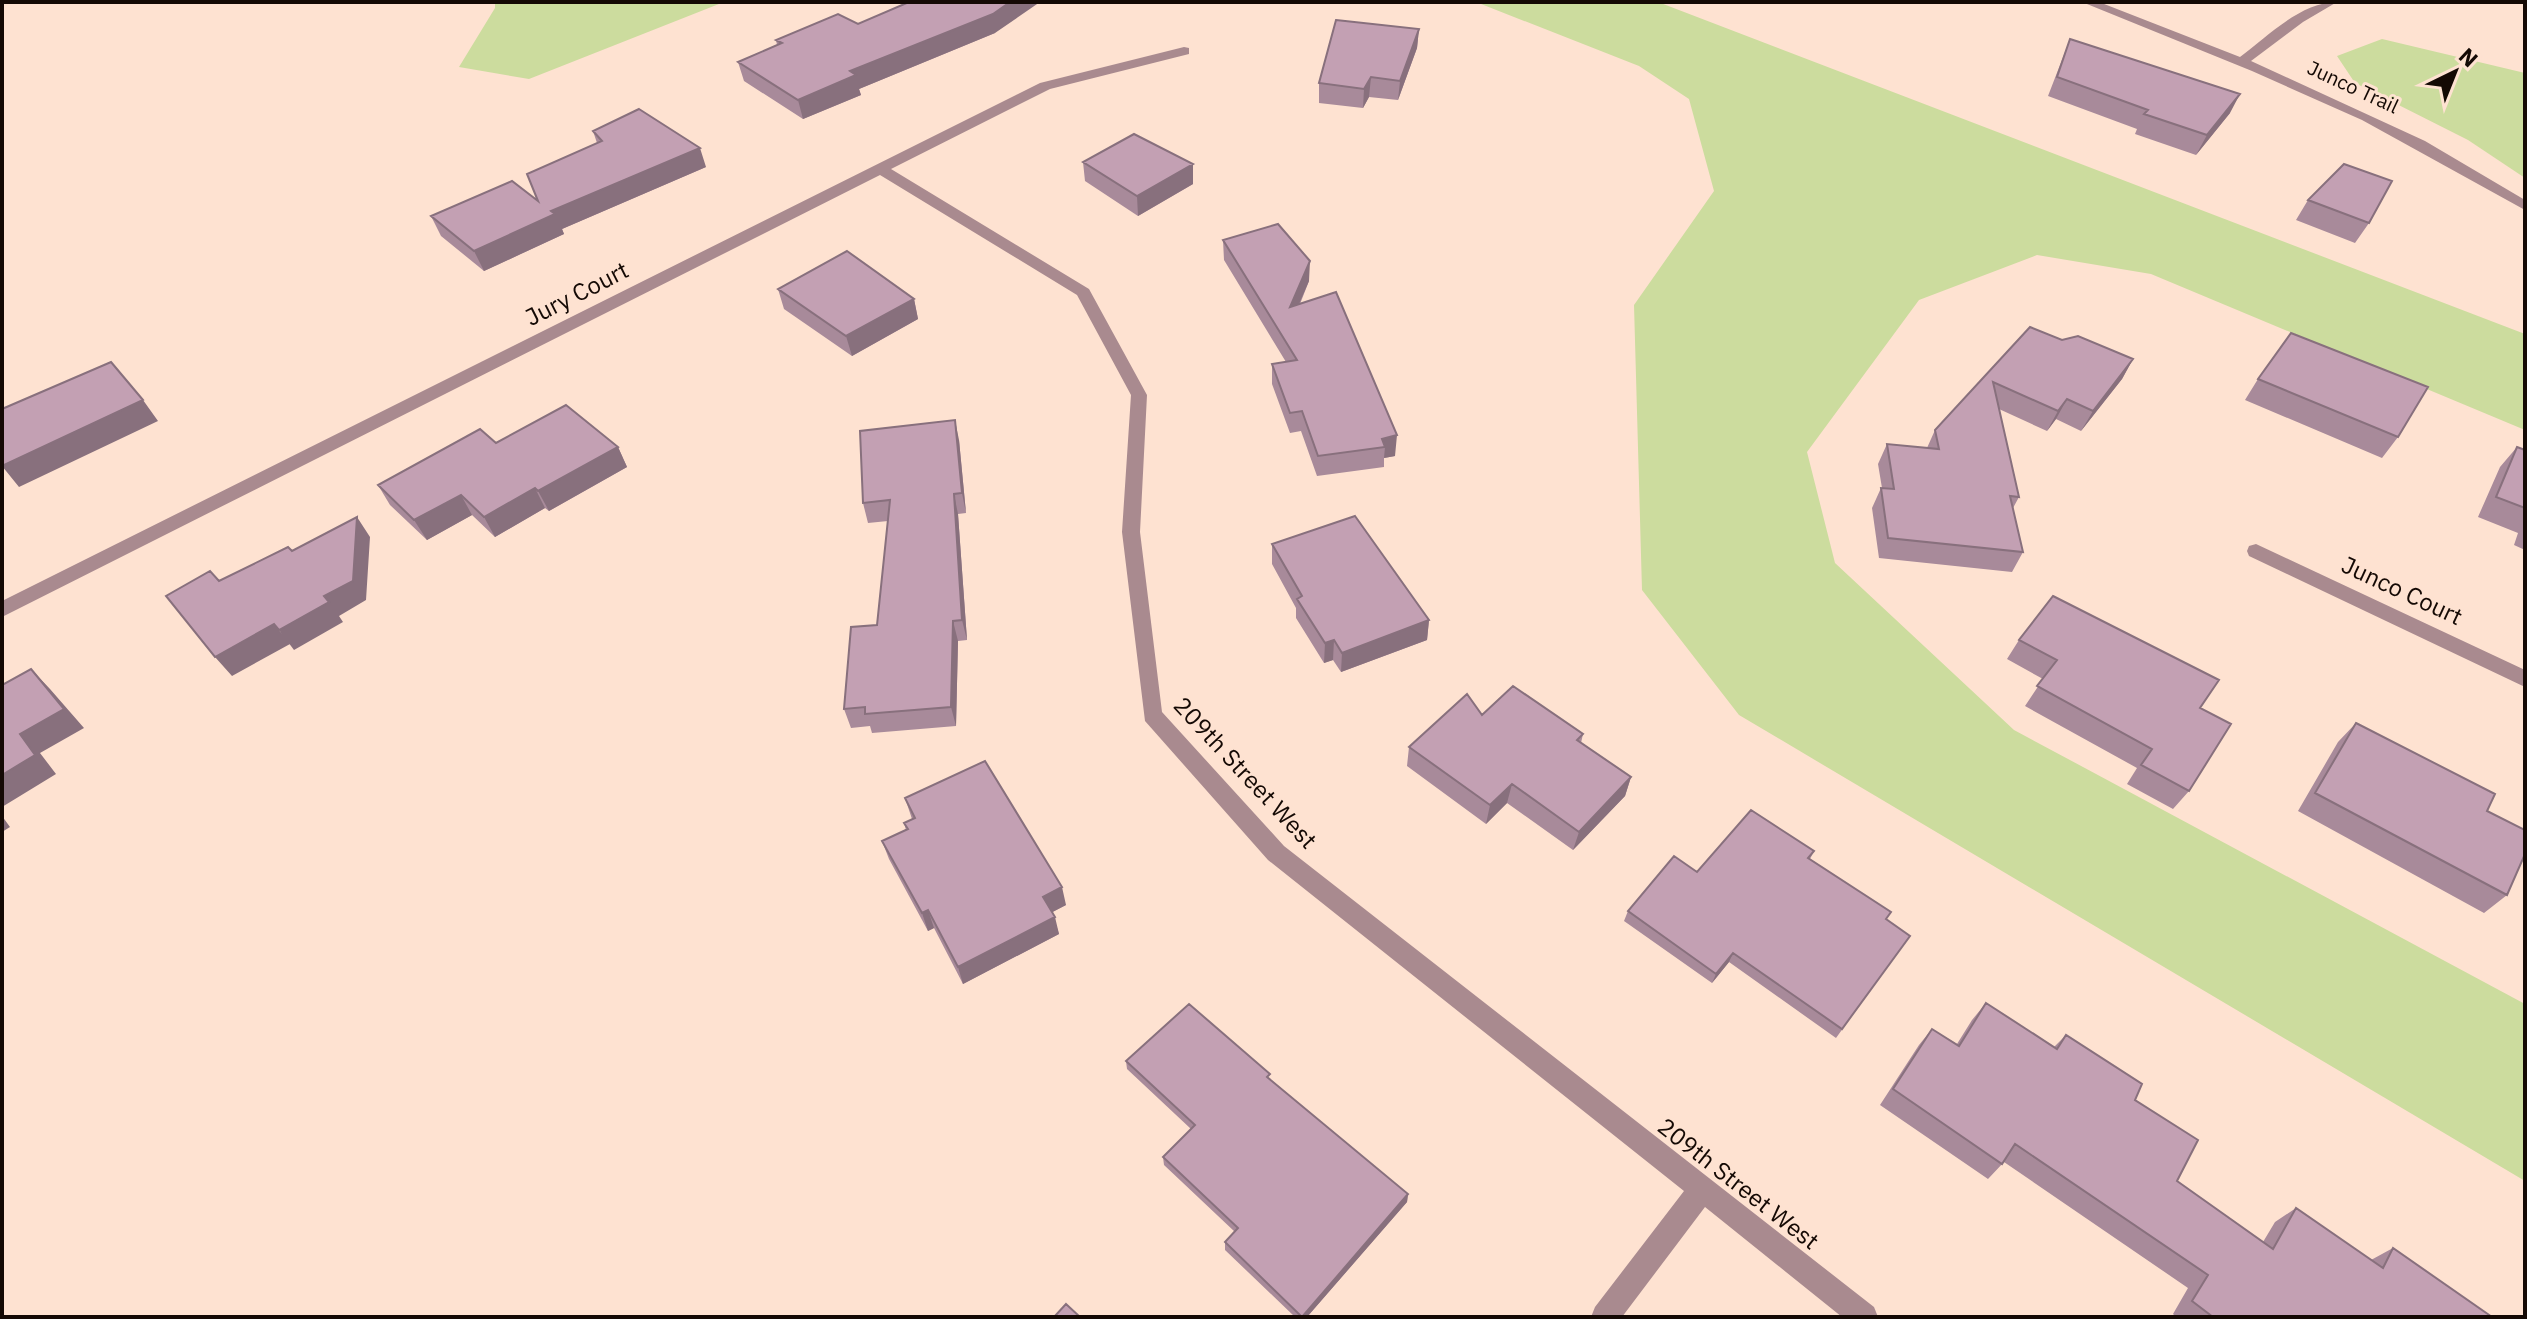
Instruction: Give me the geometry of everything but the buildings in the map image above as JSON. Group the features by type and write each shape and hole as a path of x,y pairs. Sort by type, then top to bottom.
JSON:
{"street":[{"name":"Junco Trail","path":"2088,2 2243,61 2405,134 2525,206"},
{"path":"2243,61 2299,19 2331,2"},
{"name":"Jury Court","path":"2,610 1045,86 1184,51"},
{"name":"209th Street West","path":"881,169 1083,292 1139,395 1131,532 1152,715 1276,853 1864,1317"},
{"name":"Junco Court","path":"2256,551 2525,679"},
{"path":"1605,1317 1703,1188"}],"green space":[{"path":"495,2 724,2 529,79 459,67 495,8"},
{"path":"1476,2 1658,2 2525,334 2525,430 2151,274 2037,255 1919,300 1807,452 1835,563 2014,730 2525,1004 2525,1181 1739,715 1642,590 1634,305 1714,191 1689,99 1639,66"},
{"path":"2382,39 2525,73 2525,178 2468,140 2355,83 2337,56"}]}
